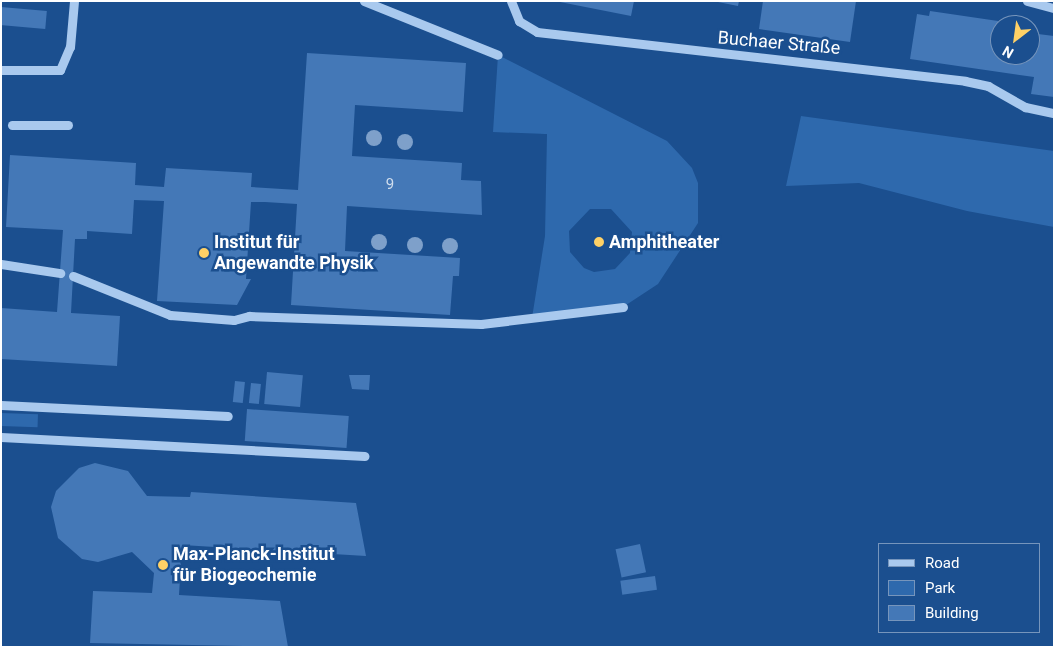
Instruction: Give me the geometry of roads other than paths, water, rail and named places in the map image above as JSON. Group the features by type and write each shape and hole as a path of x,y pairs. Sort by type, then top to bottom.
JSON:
{"street":[{"path":"1,70 60,70 70,47 74,1"},
{"path":"364,1 498,55"},
{"name":"Buchaer Straße","path":"511,1 519,21 537,32 965,81 988,86 1025,108 1054,113"},
{"path":"1027,1 1054,8"},
{"path":"12,125 68,126"},
{"path":"1,264 60,273"},
{"path":"73,276 170,315 234,320 248,316 481,324 623,307"},
{"path":"1,405 228,416"},
{"path":"1,437 366,456"}],"place":[{"name":"Amphitheater","path":"599,242"},
{"name":"Institut für Angewandte Physik","path":"204,253"},
{"name":"Max-Planck-Institut für Biogeochemie","path":"163,565"}]}
